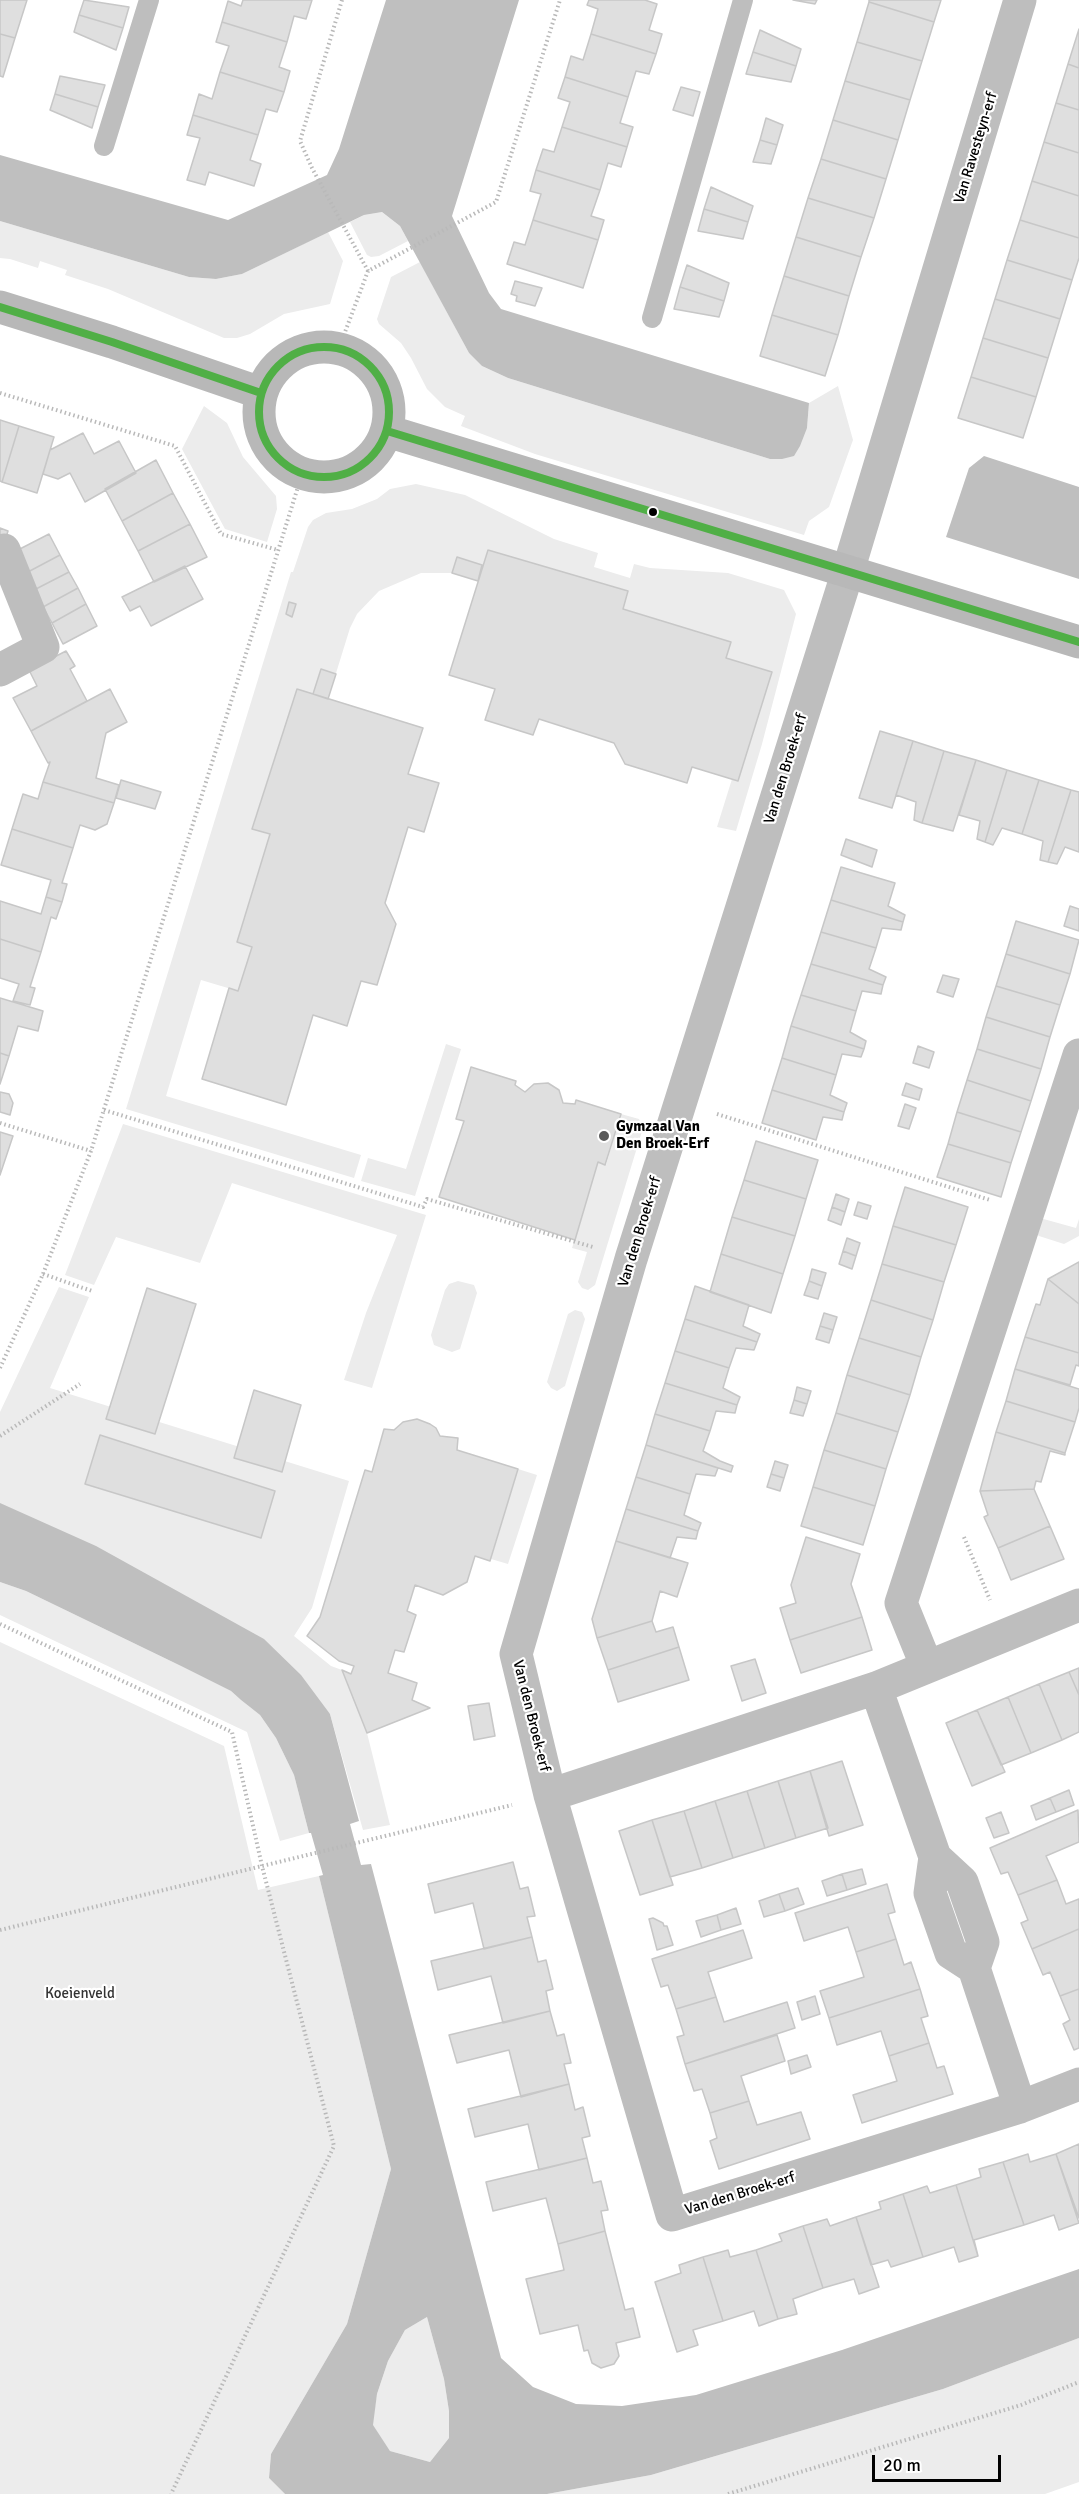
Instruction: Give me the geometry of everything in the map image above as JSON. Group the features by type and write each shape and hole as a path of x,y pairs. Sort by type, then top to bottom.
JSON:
{"street":[{"name":"Van Ravesteyn-erf","path":"848,571 1020,0"},
{"path":"0,307 112,342 261,393"},
{"path":"319,346 339,348 363,360 381,379 388,396 390,414 387,431 377,450 363,465 344,475 323,477 302,474 284,464 270,450 261,433 258,412 261,393 269,375 291,356 319,346"},
{"path":"387,431 1079,642"},
{"path":"0,670 43,647 4,550"},
{"name":"Van den Broek-erf","path":"848,571 631,1258 516,1654 550,1795 672,2215 1020,2108 1079,2084"},
{"path":"927,1668 901,1603 1078,1059"},
{"path":"550,1795 876,1688 1079,1605"},
{"path":"876,1688 935,1857 962,1882 983,1942 974,1968 1020,2108"}],"lane":[{"path":"104,146 149,0"},
{"path":"652,318 743,0"}],"path":[{"path":"342,0 300,141 312,168 368,271"},
{"path":"339,348 368,271 496,202 560,0"},
{"path":"0,393 175,446 221,534 278,550"},
{"path":"0,1368 42,1274 91,1151 302,474"},
{"path":"681,1103 1028,1212"},
{"path":"104,1110 423,1207 427,1199 631,1258"},
{"path":"0,1123 91,1151"},
{"path":"42,1274 92,1291"},
{"path":"0,1436 80,1384"},
{"path":"964,1537 1005,1636"},
{"path":"0,1624 232,1732 262,1866 334,2146 171,2494"},
{"path":"0,1930 550,1795"},
{"path":"728,2494 1021,2405 1079,2382"}],"green space":[{"path":"382,212 400,226 408,241 379,256 371,257 367,255 350,222 364,215"},
{"path":"0,221 189,277 216,279 242,274 328,232 343,261 330,304 284,314 250,334 237,338 224,338 108,289 65,275 67,270 40,261 38,268 0,258"},
{"path":"420,262 469,353 482,366 508,378 770,459 807,428 809,403 838,386 853,440 829,507 809,521 804,535 535,454 461,426 465,416 445,407 427,389 401,343 379,324 377,319 391,277"},
{"path":"204,406 227,423 243,457 276,496 277,509 267,542 225,529 182,449"},
{"path":"416,484 465,495 554,539 598,553 594,567 630,578 634,564 650,568 728,573 784,590 796,614 762,744 736,831 717,827 732,779 738,781 772,672 726,658 731,642 623,609 628,591 488,550 478,581 451,573 421,573 379,591 357,614 350,628 328,699 297,689 252,828 270,834 237,942 252,947 238,991 201,980 166,1096 361,1155 354,1178 126,1109 291,572 293,572 308,527 313,520 326,513 352,509 377,499 390,489"},
{"path":"446,1044 461,1049 415,1196 361,1181 368,1158 406,1169"},
{"path":"621,1114 639,1119 643,1128 595,1285 588,1290 582,1288 578,1282 587,1252 572,1248 598,1162 606,1165"},
{"path":"123,1124 426,1215 372,1388 344,1380 366,1313 397,1235 232,1183 200,1263 116,1237 94,1285 65,1275"},
{"path":"1040,1218 1076,1228 1079,1219 1079,1236 1064,1244 1039,1236 1035,1233"},
{"path":"458,1281 474,1285 477,1293 460,1349 452,1352 434,1345 431,1335 445,1290 449,1284"},
{"path":"59,1287 89,1297 50,1388 349,1481 312,1608 294,1636 331,1666 342,1670 367,1733 390,1825 363,1830 330,1714 0,1504 0,1412"},
{"path":"575,1310 582,1312 585,1319 565,1386 557,1391 547,1382 568,1314"},
{"path":"518,1469 537,1475 508,1564 491,1559"},
{"path":"0,1582 26,1591 231,1691 260,1715 276,1738 294,1775 309,1833 280,1841 247,1732 0,1615"},
{"name":"Koeienveld","path":"0,1642 224,1746 258,1890 319,1876 391,2169 347,2324 271,2454 269,2478 285,2494 0,2494"},
{"path":"427,2317 444,2379 449,2411 449,2438 430,2462 390,2451 372,2425 377,2394 388,2361 405,2330"},
{"path":"1079,2338 1079,2482 1045,2494 547,2494 651,2475 943,2389"}],"shaded area":[{"path":"386,0 519,0 452,216 489,293 501,309 809,403 807,428 794,456 770,459 508,378 482,366 469,353 400,226 382,212 364,215 242,274 216,279 189,277 0,221 0,155 228,220 327,175 339,149"},
{"path":"984,456 1079,487 1079,579 946,537 969,468"},
{"path":"0,1503 96,1546 264,1639 301,1675 330,1714 359,1821 350,1824 361,1865 371,1864 501,2358 533,2387 576,2404 622,2406 696,2395 842,2350 1079,2269 1079,2338 943,2389 651,2475 547,2494 285,2494 269,2478 271,2454 347,2324 391,2169 319,1876 323,1875 294,1775 276,1738 260,1715 231,1691 26,1591 0,1582","holes":["427,2317 444,2379 449,2411 449,2438 430,2462 390,2451 373,2425 377,2394 388,2361 405,2330"]}],"building":[{"path":"0,0 27,0 15,38 0,34"},
{"path":"84,0 129,7 123,28 79,15"},
{"path":"243,0 312,0 306,19 294,16 287,42 222,22 228,1 241,6"},
{"path":"589,0 645,0 657,4 649,30 662,34 656,54 591,34 598,9 587,5"},
{"path":"793,0 817,0 815,4"},
{"path":"869,0 941,0 934,22 869,2"},
{"path":"869,2 934,22 922,61 857,42"},
{"path":"79,15 123,28 116,50 74,32"},
{"path":"222,22 287,42 279,67 290,71 284,92 220,72 229,46 216,42"},
{"path":"1079,29 1079,68 1068,64"},
{"path":"760,30 801,49 796,66 753,52"},
{"path":"0,34 15,38 3,77 0,76"},
{"path":"591,34 656,54 649,74 636,71 628,97 565,77 571,56 583,60"},
{"path":"857,42 922,61 910,100 845,81"},
{"path":"753,52 796,66 791,82 746,74"},
{"path":"1068,64 1079,68 1079,110 1056,103"},
{"path":"220,72 284,92 277,112 266,109 258,135 193,115 199,94 212,99"},
{"path":"60,76 105,85 98,107 55,94"},
{"path":"565,77 628,97 620,123 633,127 627,147 562,127 570,102 558,98"},
{"path":"845,81 910,100 898,140 833,120"},
{"path":"681,87 700,92 693,116 673,110"},
{"path":"55,94 98,107 92,128 50,110"},
{"path":"1056,103 1079,110 1079,153 1044,142"},
{"path":"193,115 258,135 250,160 261,164 254,186 209,172 205,185 187,180 200,138 187,135"},
{"path":"766,118 783,125 777,145 760,140"},
{"path":"833,120 898,140 886,179 821,159"},
{"path":"562,127 627,147 621,167 608,163 600,190 536,170 543,149 554,152"},
{"path":"760,140 777,145 771,164 753,162"},
{"path":"1044,142 1079,153 1079,196 1032,181"},
{"path":"821,159 886,179 874,218 808,198"},
{"path":"536,170 600,190 591,216 604,220 598,240 533,220 541,194 530,191"},
{"path":"1032,181 1079,196 1079,238 1020,220"},
{"path":"711,187 753,206 748,222 704,209"},
{"path":"808,198 874,218 861,257 796,237"},
{"path":"704,209 748,222 743,239 698,231"},
{"path":"533,220 598,240 583,288 507,264 514,242 525,245"},
{"path":"1020,220 1079,238 1079,258 1072,280 1007,260"},
{"path":"796,237 861,257 849,296 784,276"},
{"path":"1007,260 1072,280 1060,319 995,299"},
{"path":"687,265 729,283 724,301 680,287"},
{"path":"784,276 849,296 838,335 772,315"},
{"path":"515,281 542,288 535,306 516,301 517,296 511,294"},
{"path":"680,287 724,301 719,317 674,309"},
{"path":"995,299 1060,319 1048,358 983,338"},
{"path":"772,315 838,335 825,376 760,356"},
{"path":"983,338 1048,358 1036,397 971,377"},
{"path":"971,377 1036,397 1023,438 958,418"},
{"path":"0,420 19,426 2,482 0,481"},
{"path":"19,426 54,437 37,493 2,482"},
{"path":"83,433 94,454 119,441 136,473 85,502 70,473 58,479 43,474 50,450"},
{"path":"156,460 173,493 122,521 105,489"},
{"path":"173,493 190,524 138,551 122,521"},
{"path":"190,524 207,557 154,582 138,551"},
{"path":"0,528 8,531 4,544 0,543"},
{"path":"49,534 60,555 26,573 14,552"},
{"path":"488,550 628,591 623,609 731,642 726,658 772,672 738,781 692,767 687,783 625,764 614,743 539,719 533,735 485,720 495,689 449,675"},
{"path":"60,555 69,572 34,590 26,573"},
{"path":"457,557 482,565 478,581 452,573"},
{"path":"185,566 203,599 151,626 140,606 130,611 122,597"},
{"path":"69,572 78,588 43,607 34,590"},
{"path":"78,588 86,604 52,623 43,607"},
{"path":"289,602 296,604 292,617 286,614"},
{"path":"86,604 97,626 63,644 52,623"},
{"path":"66,651 75,666 70,669 87,701 31,731 13,698 37,686 29,670"},
{"path":"321,669 336,674 328,699 313,694"},
{"path":"110,689 127,722 106,733 96,778 119,785 114,803 43,782 50,762 48,763 31,731"},
{"path":"297,689 423,728 408,774 439,783 424,832 408,827 385,903 396,924 377,985 361,981 347,1026 313,1015 286,1105 202,1079 229,988 238,991 252,947 237,942 270,834 252,829"},
{"path":"880,731 913,741 892,808 859,798"},
{"path":"913,741 944,751 922,823 914,820 916,802 896,795"},
{"path":"944,751 976,760 953,831 922,823"},
{"path":"976,760 1007,770 985,842 977,839 980,821 959,815"},
{"path":"1007,770 1039,780 1022,834 1002,828 993,845 985,842"},
{"path":"121,780 161,792 155,809 116,798"},
{"path":"1039,780 1071,790 1048,862 1040,860 1043,841 1022,834"},
{"path":"43,782 114,803 107,824 95,830 80,825 73,848 12,829 23,794 38,799"},
{"path":"1071,790 1079,792 1079,852 1065,847 1057,864 1048,862"},
{"path":"12,829 73,848 62,883 67,884 62,902 46,897 51,880 1,865"},
{"path":"846,839 877,850 872,867 841,855"},
{"path":"841,867 895,883 888,906 905,915 903,922 831,900"},
{"path":"46,897 62,902 56,919 51,917 41,952 0,939 0,901 41,914"},
{"path":"831,900 903,922 901,930 882,928 876,948 821,932"},
{"path":"1070,906 1079,909 1079,931 1064,926"},
{"path":"1016,921 1079,940 1070,974 1006,954"},
{"path":"821,932 876,948 869,969 886,977 883,985 811,964"},
{"path":"0,939 41,952 30,987 35,988 30,1005 13,1001 19,984 0,978"},
{"path":"1006,954 1070,974 1060,1005 996,986"},
{"path":"811,964 883,985 881,994 862,991 856,1011 801,995"},
{"path":"943,975 959,979 953,997 937,992"},
{"path":"996,986 1060,1005 1050,1037 986,1017"},
{"path":"801,995 856,1011 850,1032 866,1041 864,1049 791,1026"},
{"path":"0,998 43,1011 38,1031 18,1026 9,1056 0,1053"},
{"path":"986,1017 1050,1037 1041,1069 977,1049"},
{"path":"791,1026 864,1049 861,1057 842,1054 836,1075 782,1058"},
{"path":"918,1046 934,1052 929,1068 913,1063"},
{"path":"977,1049 1041,1069 1031,1101 967,1080"},
{"path":"0,1053 9,1056 0,1084"},
{"path":"782,1058 836,1075 830,1095 847,1103 844,1112 772,1090"},
{"path":"471,1067 516,1081 515,1085 525,1092 534,1084 548,1083 559,1090 563,1103 575,1104 576,1100 621,1114 605,1165 598,1162 575,1240 439,1197 464,1121 456,1119"},
{"path":"967,1080 1031,1101 1021,1132 957,1112"},
{"path":"906,1083 922,1089 919,1100 902,1095"},
{"path":"772,1090 844,1112 842,1120 823,1117 816,1140 762,1123"},
{"path":"0,1092 9,1094 13,1103 10,1115 0,1112"},
{"path":"905,1104 916,1108 909,1129 898,1126"},
{"path":"957,1112 1021,1132 1011,1163 948,1144"},
{"path":"0,1132 13,1136 0,1175"},
{"path":"756,1141 818,1160 806,1199 744,1180"},
{"path":"948,1144 1011,1163 1001,1197 937,1177"},
{"path":"744,1180 806,1199 795,1236 732,1217"},
{"path":"905,1187 968,1207 956,1245 893,1226"},
{"path":"836,1194 849,1199 845,1212 832,1207"},
{"path":"858,1202 871,1206 867,1219 854,1215"},
{"path":"832,1207 845,1212 841,1225 828,1220"},
{"path":"732,1217 795,1236 783,1274 721,1254"},
{"path":"893,1226 956,1245 944,1282 882,1264"},
{"path":"847,1238 860,1243 856,1256 843,1251"},
{"path":"843,1251 856,1256 852,1269 839,1264"},
{"path":"721,1254 783,1274 771,1313 710,1292"},
{"path":"1079,1262 1079,1304 1048,1279"},
{"path":"882,1264 944,1282 933,1320 871,1300"},
{"path":"812,1269 826,1273 822,1286 809,1281"},
{"path":"1048,1279 1079,1304 1079,1353 1025,1337 1036,1304 1040,1305"},
{"path":"809,1281 822,1286 818,1299 804,1295"},
{"path":"695,1286 749,1305 743,1326 760,1334 757,1342 685,1319"},
{"path":"147,1288 196,1304 155,1434 106,1419"},
{"path":"871,1300 933,1320 921,1357 859,1338"},
{"path":"824,1313 837,1317 833,1330 820,1326"},
{"path":"685,1319 757,1342 754,1350 736,1348 729,1368 675,1351"},
{"path":"820,1326 833,1330 829,1343 816,1339"},
{"path":"1025,1337 1079,1353 1079,1366 1076,1365 1070,1385 1015,1369"},
{"path":"859,1338 921,1357 910,1395 847,1375"},
{"path":"675,1351 729,1368 723,1388 740,1397 737,1405 665,1383"},
{"path":"1015,1369 1079,1389 1079,1408 1075,1422 1006,1401"},
{"path":"847,1375 910,1395 898,1432 836,1413"},
{"path":"665,1383 737,1405 735,1413 716,1411 710,1431 655,1414"},
{"path":"797,1387 811,1391 807,1404 794,1400"},
{"path":"254,1390 301,1405 282,1472 234,1458"},
{"path":"794,1400 807,1404 803,1416 790,1413"},
{"path":"1006,1401 1075,1422 1065,1453 996,1432"},
{"path":"836,1413 898,1432 886,1469 824,1450"},
{"path":"655,1414 710,1431 703,1451 733,1466 731,1472 646,1445"},
{"path":"417,1419 436,1428 440,1436 458,1438 457,1450 518,1469 490,1561 475,1556 467,1582 443,1595 415,1585 407,1611 416,1615 404,1652 395,1650 388,1673 417,1683 412,1700 430,1708 367,1733 342,1670 351,1674 354,1666 339,1661 307,1636 320,1617 365,1470 372,1472 384,1429 394,1430 403,1422"},
{"path":"996,1432 1065,1453 1065,1455 1050,1451 1041,1482 1036,1481 1034,1489 980,1491"},
{"path":"100,1435 275,1491 261,1538 85,1484"},
{"path":"646,1445 718,1468 715,1476 696,1474 690,1494 636,1477"},
{"path":"824,1450 886,1469 875,1506 813,1487"},
{"path":"775,1461 788,1465 784,1478 771,1474"},
{"path":"771,1474 784,1478 780,1491 767,1487"},
{"path":"636,1477 690,1494 684,1515 701,1523 698,1531 626,1509"},
{"path":"813,1487 875,1506 863,1545 801,1526"},
{"path":"1034,1489 1050,1526 998,1548 984,1517 988,1515 980,1491"},
{"path":"626,1509 698,1531 696,1539 677,1537 670,1558 616,1541"},
{"path":"1050,1526 1064,1559 1011,1580 998,1548"},
{"path":"806,1537 860,1554 851,1584 862,1617 790,1640 780,1608 796,1603 791,1585"},
{"path":"616,1541 688,1563 677,1597 660,1591 652,1621 597,1638 592,1619"},
{"path":"862,1617 872,1650 801,1673 790,1640"},
{"path":"652,1621 656,1632 673,1627 679,1647 608,1670 597,1638"},
{"path":"679,1647 689,1680 618,1702 608,1670"},
{"path":"755,1659 766,1693 742,1701 731,1666"},
{"path":"1079,1668 1079,1695 1069,1672"},
{"path":"1069,1672 1079,1695 1079,1732 1062,1740 1039,1684"},
{"path":"1039,1684 1062,1740 1031,1753 1008,1697"},
{"path":"1008,1697 1031,1753 1001,1765 977,1710"},
{"path":"489,1703 495,1736 474,1740 468,1706"},
{"path":"977,1710 1005,1772 972,1786 946,1723"},
{"path":"842,1761 863,1825 829,1836 810,1771"},
{"path":"810,1771 828,1828 796,1838 778,1781"},
{"path":"778,1781 796,1838 765,1848 747,1791"},
{"path":"1069,1790 1074,1805 1056,1812 1050,1798"},
{"path":"747,1791 765,1848 733,1858 715,1801"},
{"path":"1050,1798 1056,1812 1036,1820 1031,1806"},
{"path":"715,1801 733,1858 702,1868 684,1811"},
{"path":"1078,1810 1079,1842 1046,1856 1057,1880 1018,1895 1008,1872 1001,1874 990,1848"},
{"path":"684,1811 702,1868 670,1877 652,1820"},
{"path":"1001,1812 1009,1833 994,1838 986,1818"},
{"path":"652,1820 673,1885 640,1895 619,1831"},
{"path":"513,1862 520,1889 528,1887 535,1916 527,1917 532,1937 484,1949 473,1903 435,1913 428,1884"},
{"path":"862,1869 866,1884 847,1890 842,1874"},
{"path":"842,1874 847,1890 827,1896 822,1881"},
{"path":"1057,1880 1066,1904 1079,1899 1079,1929 1032,1949 1021,1923 1028,1920 1018,1895"},
{"path":"887,1884 895,1912 888,1914 896,1939 856,1952 848,1927 804,1941 795,1913"},
{"path":"798,1888 804,1904 785,1911 779,1894"},
{"path":"779,1894 785,1911 764,1917 759,1901"},
{"path":"736,1908 741,1924 721,1930 717,1915"},
{"path":"717,1915 721,1930 701,1937 696,1921"},
{"path":"653,1918 667,1926 673,1945 657,1950 649,1919"},
{"path":"1079,1929 1079,1989 1060,1996 1050,1972 1043,1975 1032,1949"},
{"path":"743,1930 752,1958 708,1972 716,1997 676,2009 668,1985 661,1987 652,1959"},
{"path":"532,1937 538,1962 546,1960 553,1989 546,1991 550,2011 503,2023 491,1976 438,1990 431,1961"},
{"path":"896,1939 904,1965 911,1962 920,1989 829,2018 820,1991 864,1977 856,1952"},
{"path":"920,1989 928,2016 921,2018 929,2043 889,2056 881,2031 837,2045 829,2018"},
{"path":"1079,1989 1079,2048 1074,2050 1063,2024 1070,2020 1060,1996"},
{"path":"815,1996 820,2014 802,2020 797,2002"},
{"path":"716,1997 724,2022 787,2002 795,2028 685,2064 677,2037 684,2035 676,2009"},
{"path":"550,2011 557,2036 564,2034 571,2063 564,2064 569,2084 521,2097 509,2050 457,2063 449,2035"},
{"path":"777,2035 785,2061 741,2076 749,2101 710,2113 702,2089 694,2091 685,2064"},
{"path":"929,2043 937,2068 944,2066 953,2094 862,2123 853,2095 897,2081 889,2056"},
{"path":"807,2055 811,2067 791,2074 788,2061"},
{"path":"569,2084 575,2110 583,2107 590,2136 582,2138 587,2158 539,2170 528,2124 475,2137 468,2109"},
{"path":"749,2101 757,2125 801,2112 810,2139 719,2169 710,2141 717,2138 710,2113"},
{"path":"1079,2144 1079,2218 1056,2154"},
{"path":"1028,2154 1030,2162 1056,2154 1079,2223 1059,2230 1054,2215 1024,2225 1003,2162"},
{"path":"587,2158 593,2183 601,2181 608,2210 601,2211 605,2231 558,2244 546,2198 493,2211 486,2182"},
{"path":"1003,2162 1024,2225 974,2240 978,2256 956,2185 981,2177 979,2169"},
{"path":"956,2185 978,2256 959,2262 954,2247 923,2257 903,2194 927,2186 930,2193"},
{"path":"903,2194 923,2257 891,2267 888,2260 871,2265 856,2217 881,2209 879,2202"},
{"path":"856,2217 879,2287 859,2294 854,2279 823,2288 803,2226 827,2219 830,2226"},
{"path":"803,2226 823,2288 793,2299 797,2314 778,2319 756,2250 782,2241 779,2234"},
{"path":"605,2231 625,2310 633,2308 640,2337 616,2343 619,2356 614,2364 601,2368 592,2363 588,2350 584,2351 578,2325 540,2334 526,2279 564,2270 558,2244"},
{"path":"728,2250 730,2257 756,2250 778,2319 759,2326 754,2311 723,2321 703,2257"},
{"path":"703,2257 723,2321 693,2330 698,2345 677,2352 655,2282 681,2273 679,2265"}],"transit line":[{"path":"0,307 112,342 261,393"},
{"path":"324,347 349,352 370,366 384,387 389,412 384,437 370,458 349,472 324,477 299,472 278,458 264,437 259,412 264,387 278,366 299,352 324,347"},
{"path":"387,431 1079,642"}],"place":[{"name":"Gymzaal Van Den Broek-Erf","path":"604,1136"}]}
